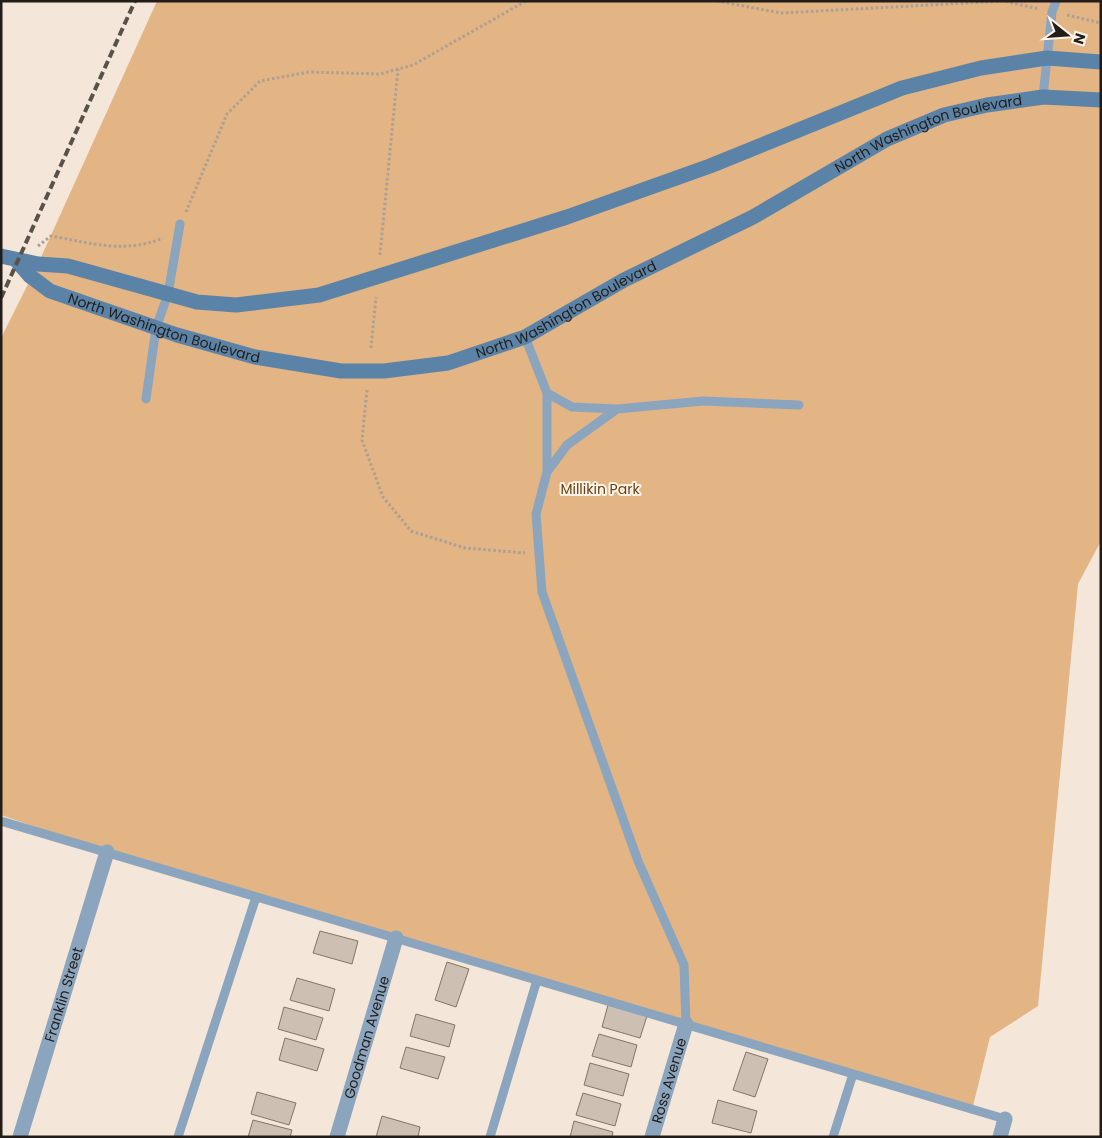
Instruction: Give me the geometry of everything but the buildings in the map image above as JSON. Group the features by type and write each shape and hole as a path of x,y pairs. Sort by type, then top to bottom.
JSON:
{"street":[{"name":"North Washington Boulevard","path":"1,256 17,261 68,266 197,302 236,305 319,295 406,270 612,201 710,166 902,88 981,68 1047,58 1101,62"},
{"name":"North Washington Boulevard","path":"17,261 30,276 50,291 156,328 255,357 342,371 384,371 448,363 525,337 624,280 753,217 887,140 944,116 987,105 1043,97 1101,100"},
{"name":"Franklin Street","path":"20,1137 108,852"},
{"name":"Goodman Avenue","path":"337,1137 396,938"},
{"name":"Ross Avenue","path":"652,1137 686,1024"},
{"path":"1000,1137 1005,1120"}],"lane":[{"path":"1043,97 1052,12 1056,1"},
{"path":"146,399 156,328 168,294 180,224"},
{"path":"525,337 547,392 547,472 536,514 542,592 638,861 684,965 686,1024"},
{"path":"547,392 572,406 617,409 702,401 799,405"},
{"path":"547,472 567,445 617,409"},
{"path":"1,821 1005,1120"},
{"path":"178,1137 256,896"},
{"path":"490,1137 537,980"},
{"path":"833,1137 853,1074"}],"path":[{"path":"17,261 51,236 108,246 143,246 168,236 180,224 226,114 260,81 309,72 380,74 413,65 526,1"},
{"path":"717,1 781,13 1004,1 1101,24"},
{"path":"380,255 398,69"},
{"path":"371,348 376,297"},
{"path":"367,390 362,440 383,497 411,531 465,548 539,554"}],"green space":[{"name":"Millikin Park","path":"157,1 1101,1 1101,541 1078,584 1038,1006 990,1037 972,1110 107,852 1,815 1,338 38,264"}],"railway":[{"path":"1,298 135,1"}]}
